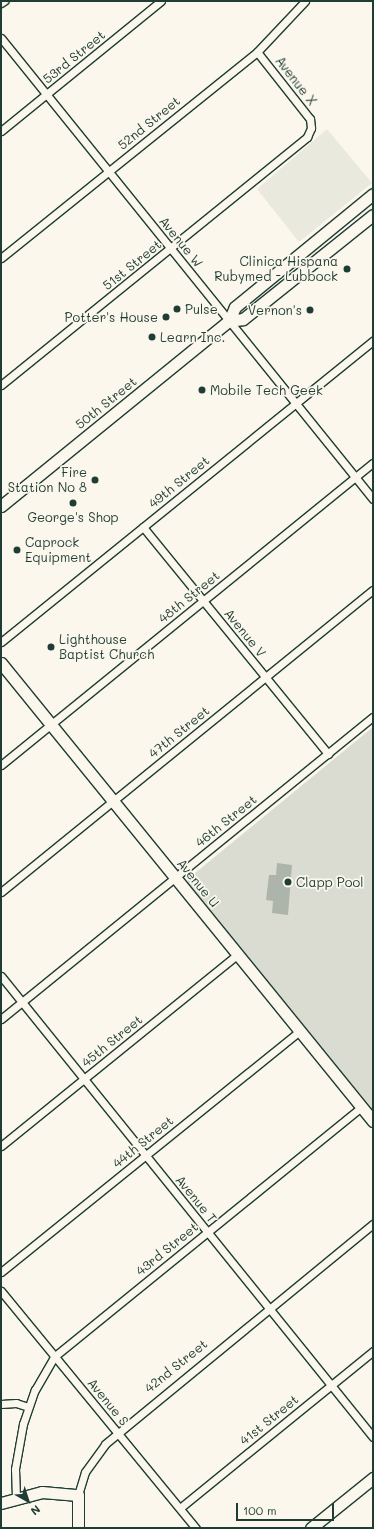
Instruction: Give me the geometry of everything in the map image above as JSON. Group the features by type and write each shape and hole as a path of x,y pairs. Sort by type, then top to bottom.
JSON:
{"street":[{"name":"53rd Street","path":"1,131 161,1"},
{"name":"52nd Street","path":"1,258 257,52 306,1"},
{"name":"Avenue W","path":"1,38 373,499"},
{"name":"Avenue X","path":"257,52 310,119 311,128"},
{"name":"51st Street","path":"1,385 301,144 311,128"},
{"name":"50th Street","path":"1,506 229,321 235,307 373,194"},
{"name":"50th Street","path":"229,321 243,319 373,215"},
{"name":"49th Street","path":"1,642 373,341"},
{"name":"48th Street","path":"1,765 373,463"},
{"name":"Avenue V","path":"143,527 328,754"},
{"name":"47th Street","path":"1,892 373,590"},
{"name":"Avenue U","path":"1,663 373,1121"},
{"name":"46th Street","path":"1,1019 373,717"},
{"name":"45th Street","path":"1,1146 238,954"},
{"name":"Avenue T","path":"1,976 373,1437"},
{"name":"44th Street","path":"1,1272 300,1031"},
{"name":"43rd Street","path":"16,1497 17,1447 28,1407 55,1356 362,1107"},
{"name":"42nd Street","path":"78,1495 86,1472 95,1456 118,1432 373,1224"},
{"name":"Avenue S","path":"1,1291 196,1528"},
{"name":"41st Street","path":"180,1508 373,1351"},
{"path":"1,1404 16,1403 28,1407"},
{"path":"311,1528 373,1478"},
{"path":"1,1503 16,1497 42,1492 78,1495 78,1528"}],"shaded area":[{"path":"327,129 372,183 299,242 257,189"},
{"path":"373,727 373,1111 187,882 189,878"},
{"path":"277,863 292,865 288,915 272,913 273,901 266,900 269,875 276,875"}],"place":[{"name":"Clinica Hispana Rubymed - Lubbock","path":"347,269"},
{"name":"Pulse","path":"177,309"},
{"name":"Vernon's","path":"310,310"},
{"name":"Potter's House","path":"166,317"},
{"name":"Learn Inc.","path":"152,337"},
{"name":"Mobile Tech Geek","path":"202,390"},
{"name":"Fire Station No 8","path":"95,480"},
{"name":"George's Shop","path":"73,503"},
{"name":"Caprock Equipment","path":"17,550"},
{"name":"Lighthouse Baptist Church","path":"51,647"},
{"name":"Clapp Pool","path":"288,882"}]}
